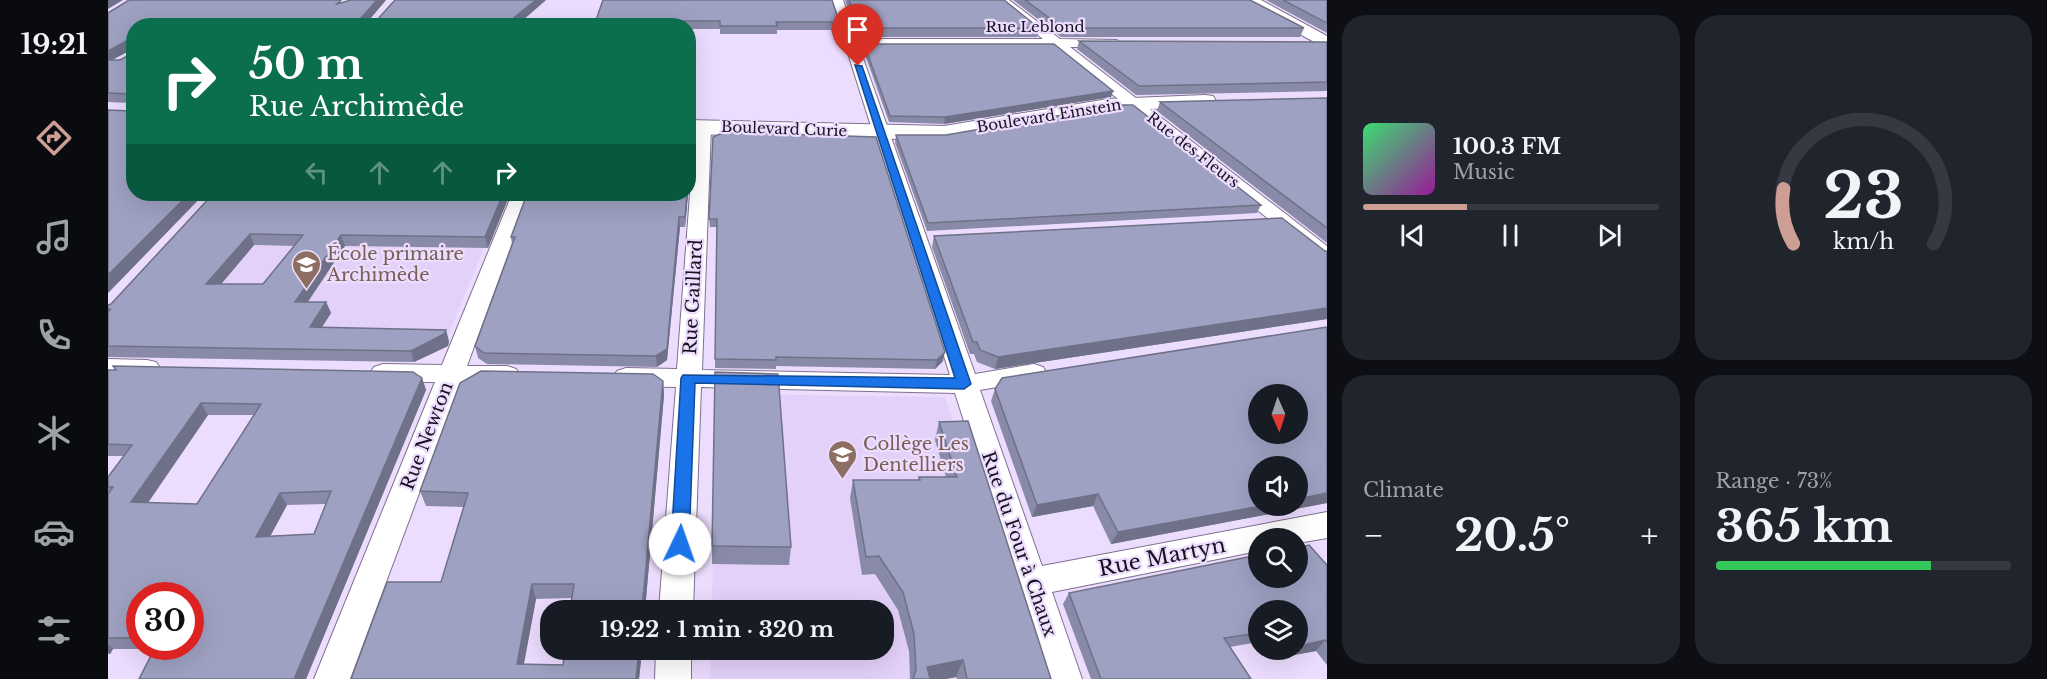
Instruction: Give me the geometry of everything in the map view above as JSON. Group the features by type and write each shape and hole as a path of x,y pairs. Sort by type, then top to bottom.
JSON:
{"street":[{"name":"Rue du Four à Chaux","path":"837,0 880,132 925,240 964,384 1064,679"},
{"name":"Rue des Fleurs","path":"1002,0 1327,256"},
{"path":"1249,0 1327,43"},
{"name":"Rue Leblond","path":"850,43 1123,43"},
{"path":"1299,43 1327,43"},
{"name":"Boulevard Einstein","path":"880,132 948,132 1108,105 1229,101"},
{"name":"Boulevard Curie","path":"696,127 880,132"},
{"name":"Rue Newton","path":"332,679 518,201"},
{"name":"Rue Gaillard","path":"677,600 688,378 694,201"},
{"path":"1248,222 1282,220"},
{"path":"108,368 168,369"},
{"path":"605,377 964,384 1058,369"},
{"path":"360,372 534,375"},
{"name":"Rue Martyn","path":"1032,582 1327,525"},
{"path":"673,679 674,660"}],"shaded area":[{"name":"École primaire Archimède","path":"186,245 484,248 443,348 420,360 108,354"},
{"name":"Collège Les Dentelliers","path":"715,394 945,397 1034,679 710,679 711,660 894,660 894,600 712,600"}],"building":[{"path":"129,0 341,0 337,4 351,0 377,0 361,18 126,18 126,41 108,51 108,13"},
{"path":"395,0 536,0 514,18 379,18"},
{"path":"603,0 832,0 842,30 834,30 832,22 776,22 777,26 720,26 720,21 696,21 696,18 597,18"},
{"path":"849,0 1004,0 1039,28 860,28"},
{"path":"1025,0 1250,0 1304,28 1063,28"},
{"path":"1283,0 1327,0 1327,23"},
{"path":"1079,41 1327,42 1327,82 1139,86"},
{"path":"864,44 1054,44 1113,91 945,117 890,116"},
{"path":"126,57 126,94 108,93 108,60 120,60"},
{"path":"1327,98 1327,228 1160,102"},
{"path":"1120,105 1133,105 1261,205 928,223 896,135 946,135"},
{"path":"108,110 126,111 126,201 182,201 108,275"},
{"path":"725,132 876,137 945,352 937,360 776,357 776,360 715,359 717,219 709,219 713,137"},
{"path":"207,201 500,201 485,237 341,235 295,302 326,302 310,327 446,330 444,334 411,351 108,346 108,312 111,309 108,310 108,305","holes":["250,234 303,235 263,284 206,284"]},
{"path":"524,201 686,201 685,217 679,217 667,349 656,356 484,353 475,346 515,237 511,237"},
{"path":"1282,218 1327,251 1327,308 998,357 980,350 977,342 973,342 934,236"},
{"path":"1327,327 1327,493 1308,497 1308,456 1248,456 1248,508 1118,532 1098,494 1037,505 995,389 1002,378"},
{"path":"113,366 413,372 422,378 294,679 139,679 149,660 204,660 204,582 126,582 126,638 108,638 108,494 113,487 108,487 108,477 132,445 108,444 108,370 116,370","holes":["201,403 261,404 197,504 131,502","331,491 314,534 256,537 280,493"]},
{"path":"481,371 653,374 663,381 643,600 572,600 574,584 532,584 517,664 563,665 564,660 638,660 636,679 351,679 387,582 441,582 468,493 420,491 460,383"},
{"path":"715,372 778,374 791,547 712,546"},
{"path":"968,421 1051,679 967,679 963,660 927,667 930,679 913,679 916,670 914,634 903,592 879,556 866,557 853,480 920,480 919,477 957,477 939,422"},
{"path":"1308,545 1327,565 1327,642 1325,640 1308,644 1308,600 1248,600 1248,634 1224,638 1251,679 1101,679 1069,593 1248,557 1248,588 1308,588"}],"place":[{"name":"École primaire Archimède","path":"306,290"},
{"name":"Collège Les Dentelliers","path":"842,480"}],"route":[{"path":"680,544 688,378 964,384 858,66"}]}
